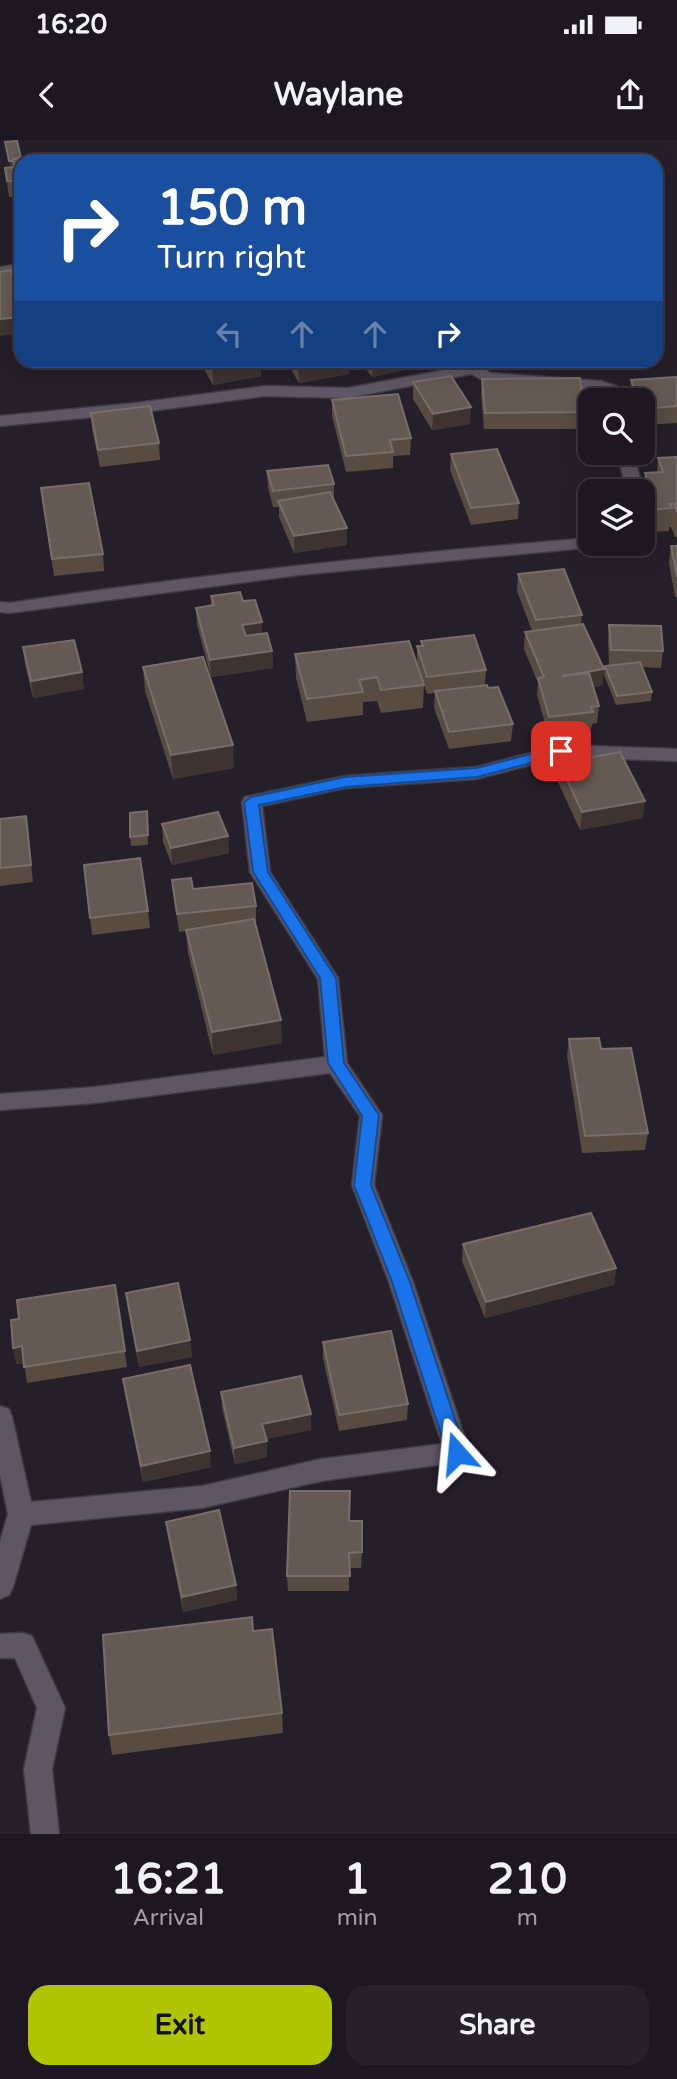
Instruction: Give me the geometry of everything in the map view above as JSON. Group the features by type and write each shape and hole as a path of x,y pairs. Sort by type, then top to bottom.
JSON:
{"street":[{"path":"0,421 136,408 265,391 348,393 460,368"},
{"path":"476,368 487,377 594,384 606,388"},
{"path":"0,607 10,608 139,588 293,571 578,544"},
{"path":"21,1514 202,1497 321,1470 457,1453 401,1282 363,1185 371,1115 336,1063 328,978 260,872 251,802 345,782 477,773 561,751 677,755"},
{"path":"0,1102 95,1095 336,1063"},
{"path":"0,1417 21,1514 0,1587"},
{"path":"0,1646 23,1645 51,1708 38,1769 46,1834"}],"building":[{"path":"17,141 20,154 14,154 13,161 9,161 5,142"},
{"path":"14,167 14,180 7,181 5,168"},
{"path":"11,270 14,281 14,318 0,319 0,272"},
{"path":"451,376 471,407 433,414 413,382"},
{"path":"677,377 677,406 655,408 655,388 634,388 631,380"},
{"path":"580,378 578,412 485,413 482,379"},
{"path":"398,394 411,438 390,440 393,452 346,456 332,400"},
{"path":"150,406 159,443 98,450 91,413"},
{"path":"497,449 519,503 471,508 451,454"},
{"path":"677,457 677,512 674,504 670,504 672,508 655,509 655,479 647,479 645,473 663,472 658,458"},
{"path":"328,465 334,484 273,491 267,471"},
{"path":"89,483 103,554 52,559 41,488"},
{"path":"330,492 347,528 294,536 278,501"},
{"path":"671,546 677,546 677,577"},
{"path":"564,569 582,615 536,620 518,574"},
{"path":"240,592 243,601 255,600 262,622 242,625 246,636 267,633 272,651 210,660 196,608 214,605 211,596"},
{"path":"583,624 604,669 562,676 589,673 599,706 591,707 593,712 549,717 538,678 544,677 525,632"},
{"path":"609,625 661,626 663,651 611,650"},
{"path":"474,635 486,670 427,677 417,646 423,646 421,641"},
{"path":"74,640 82,672 31,681 23,647"},
{"path":"409,641 424,685 381,690 377,677 359,680 363,692 307,699 295,654"},
{"path":"203,657 233,745 171,755 143,667"},
{"path":"640,662 652,692 617,696 605,666"},
{"path":"487,685 488,688 498,687 513,724 449,732 435,691"},
{"path":"620,752 645,801 582,812 559,763"},
{"path":"147,811 148,835 130,837 130,813"},
{"path":"218,812 228,836 171,848 162,824"},
{"path":"26,816 31,865 0,868 0,819"},
{"path":"140,858 148,911 90,918 84,865"},
{"path":"191,878 193,889 252,883 256,906 177,914 172,880"},
{"path":"254,919 281,1020 212,1032 186,930"},
{"path":"599,1038 601,1049 631,1048 648,1133 585,1136 569,1039"},
{"path":"591,1213 616,1268 486,1302 463,1244"},
{"path":"178,1283 190,1340 137,1351 126,1293"},
{"path":"115,1285 125,1351 24,1367 22,1346 13,1348 11,1320 19,1319 17,1300"},
{"path":"391,1331 408,1404 339,1415 323,1342"},
{"path":"190,1365 210,1451 141,1466 123,1379"},
{"path":"301,1376 311,1414 262,1424 267,1441 234,1448 221,1392"},
{"path":"290,1491 350,1491 349,1521 362,1521 362,1552 349,1553 350,1576 287,1576"},
{"path":"219,1510 236,1585 182,1597 166,1522"},
{"path":"252,1617 253,1631 272,1629 282,1713 109,1735 103,1635"}],"route":[{"path":"457,1453 401,1282 363,1185 371,1115 336,1063 328,978 260,872 251,802 345,782 477,773 561,751"}]}
